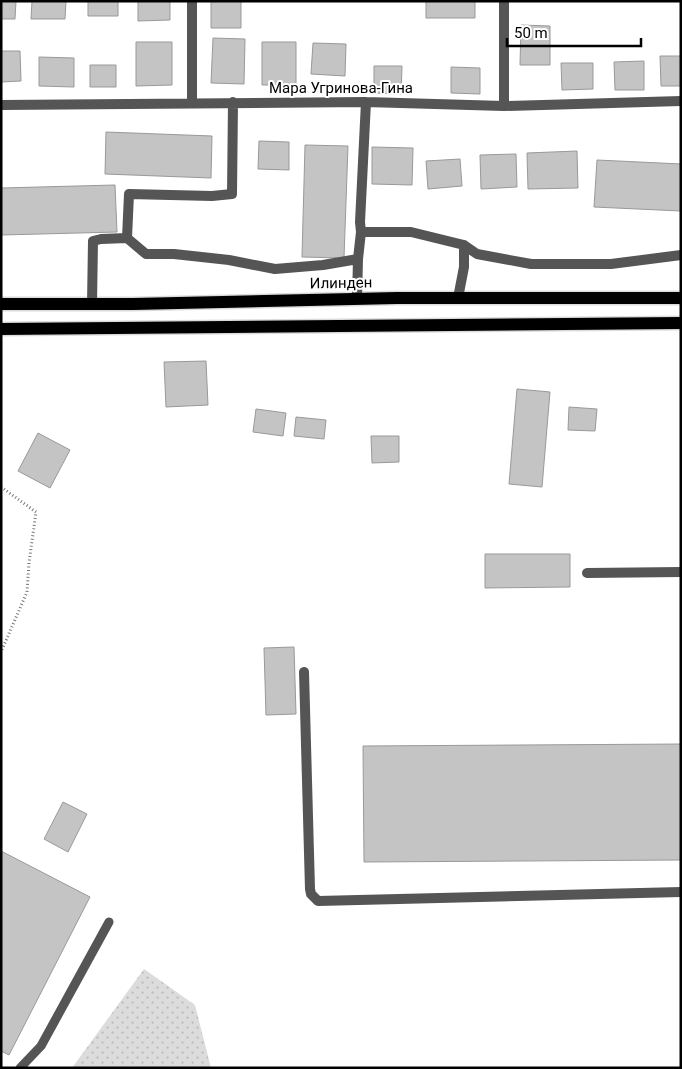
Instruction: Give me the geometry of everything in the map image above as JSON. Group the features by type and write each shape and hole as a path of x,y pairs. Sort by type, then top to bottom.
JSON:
{"main road":[{"name":"Илинден","path":"1,304 458,298 681,298"},
{"path":"1,329 681,323"}],"street":[{"path":"192,1 192,102"},
{"path":"504,1 504,106"},
{"name":"Мара Угринова-Гина","path":"1,105 366,102 504,106 681,101"},
{"path":"127,238 129,194 212,196 232,194 233,102"},
{"path":"357,299 358,259 362,232 360,222 366,102"},
{"path":"362,232 411,232 464,245 477,254 531,264 612,264 681,255"},
{"path":"92,304 93,241 101,239 127,238 146,254 174,254 229,260 275,269 323,265 358,259"},
{"path":"458,298 464,267 464,245"},
{"path":"587,573 681,572"},
{"path":"304,672 310,889 314,898 318,901 681,892"}],"lane":[{"path":"20,1068 41,1046 109,922"}],"path":[{"path":"1,487 36,512 27,592 1,652"}],"shaded area":[{"path":"144,969 195,1005 211,1068 72,1068"}],"building":[{"path":"1,1 16,1 15,19 1,19"},
{"path":"32,1 66,1 65,19 31,19"},
{"path":"88,1 118,1 118,16 88,16"},
{"path":"138,1 170,1 170,20 138,21"},
{"path":"211,1 241,1 241,28 211,28"},
{"path":"426,1 475,1 475,18 426,18"},
{"path":"521,25 550,26 550,65 520,65"},
{"path":"213,38 245,39 244,84 211,83"},
{"path":"136,42 172,42 172,85 136,86"},
{"path":"262,42 296,42 296,85 262,85"},
{"path":"313,43 346,44 345,76 311,74"},
{"path":"1,51 20,51 21,81 1,82"},
{"path":"660,56 681,56 681,86 661,86"},
{"path":"39,57 74,58 74,87 39,86"},
{"path":"644,61 644,90 615,90 614,62"},
{"path":"561,63 593,63 593,89 562,90"},
{"path":"90,65 116,65 116,87 90,87"},
{"path":"374,66 402,66 401,94 374,93"},
{"path":"451,67 480,68 480,94 451,93"},
{"path":"106,132 212,136 211,178 105,174"},
{"path":"259,141 289,142 289,170 258,169"},
{"path":"305,145 348,146 344,258 302,257"},
{"path":"372,147 413,148 412,185 372,184"},
{"path":"577,151 578,188 528,189 527,153"},
{"path":"516,154 517,187 481,189 480,155"},
{"path":"460,159 462,186 428,189 426,161"},
{"path":"597,160 681,164 681,211 594,207"},
{"path":"115,185 117,232 1,235 1,188"},
{"path":"206,361 208,405 166,407 164,362"},
{"path":"517,389 550,392 542,487 509,484"},
{"path":"569,407 597,409 595,431 568,430"},
{"path":"256,409 286,413 283,436 253,432"},
{"path":"296,417 326,420 324,439 294,436"},
{"path":"38,433 70,450 50,488 18,471"},
{"path":"371,436 399,436 399,462 372,463"},
{"path":"485,554 570,554 570,587 485,588"},
{"path":"294,647 296,714 266,715 264,648"},
{"path":"681,744 681,860 364,862 363,746"},
{"path":"63,802 87,814 68,852 44,839"},
{"path":"1,851 90,897 9,1055 1,1051"}]}
